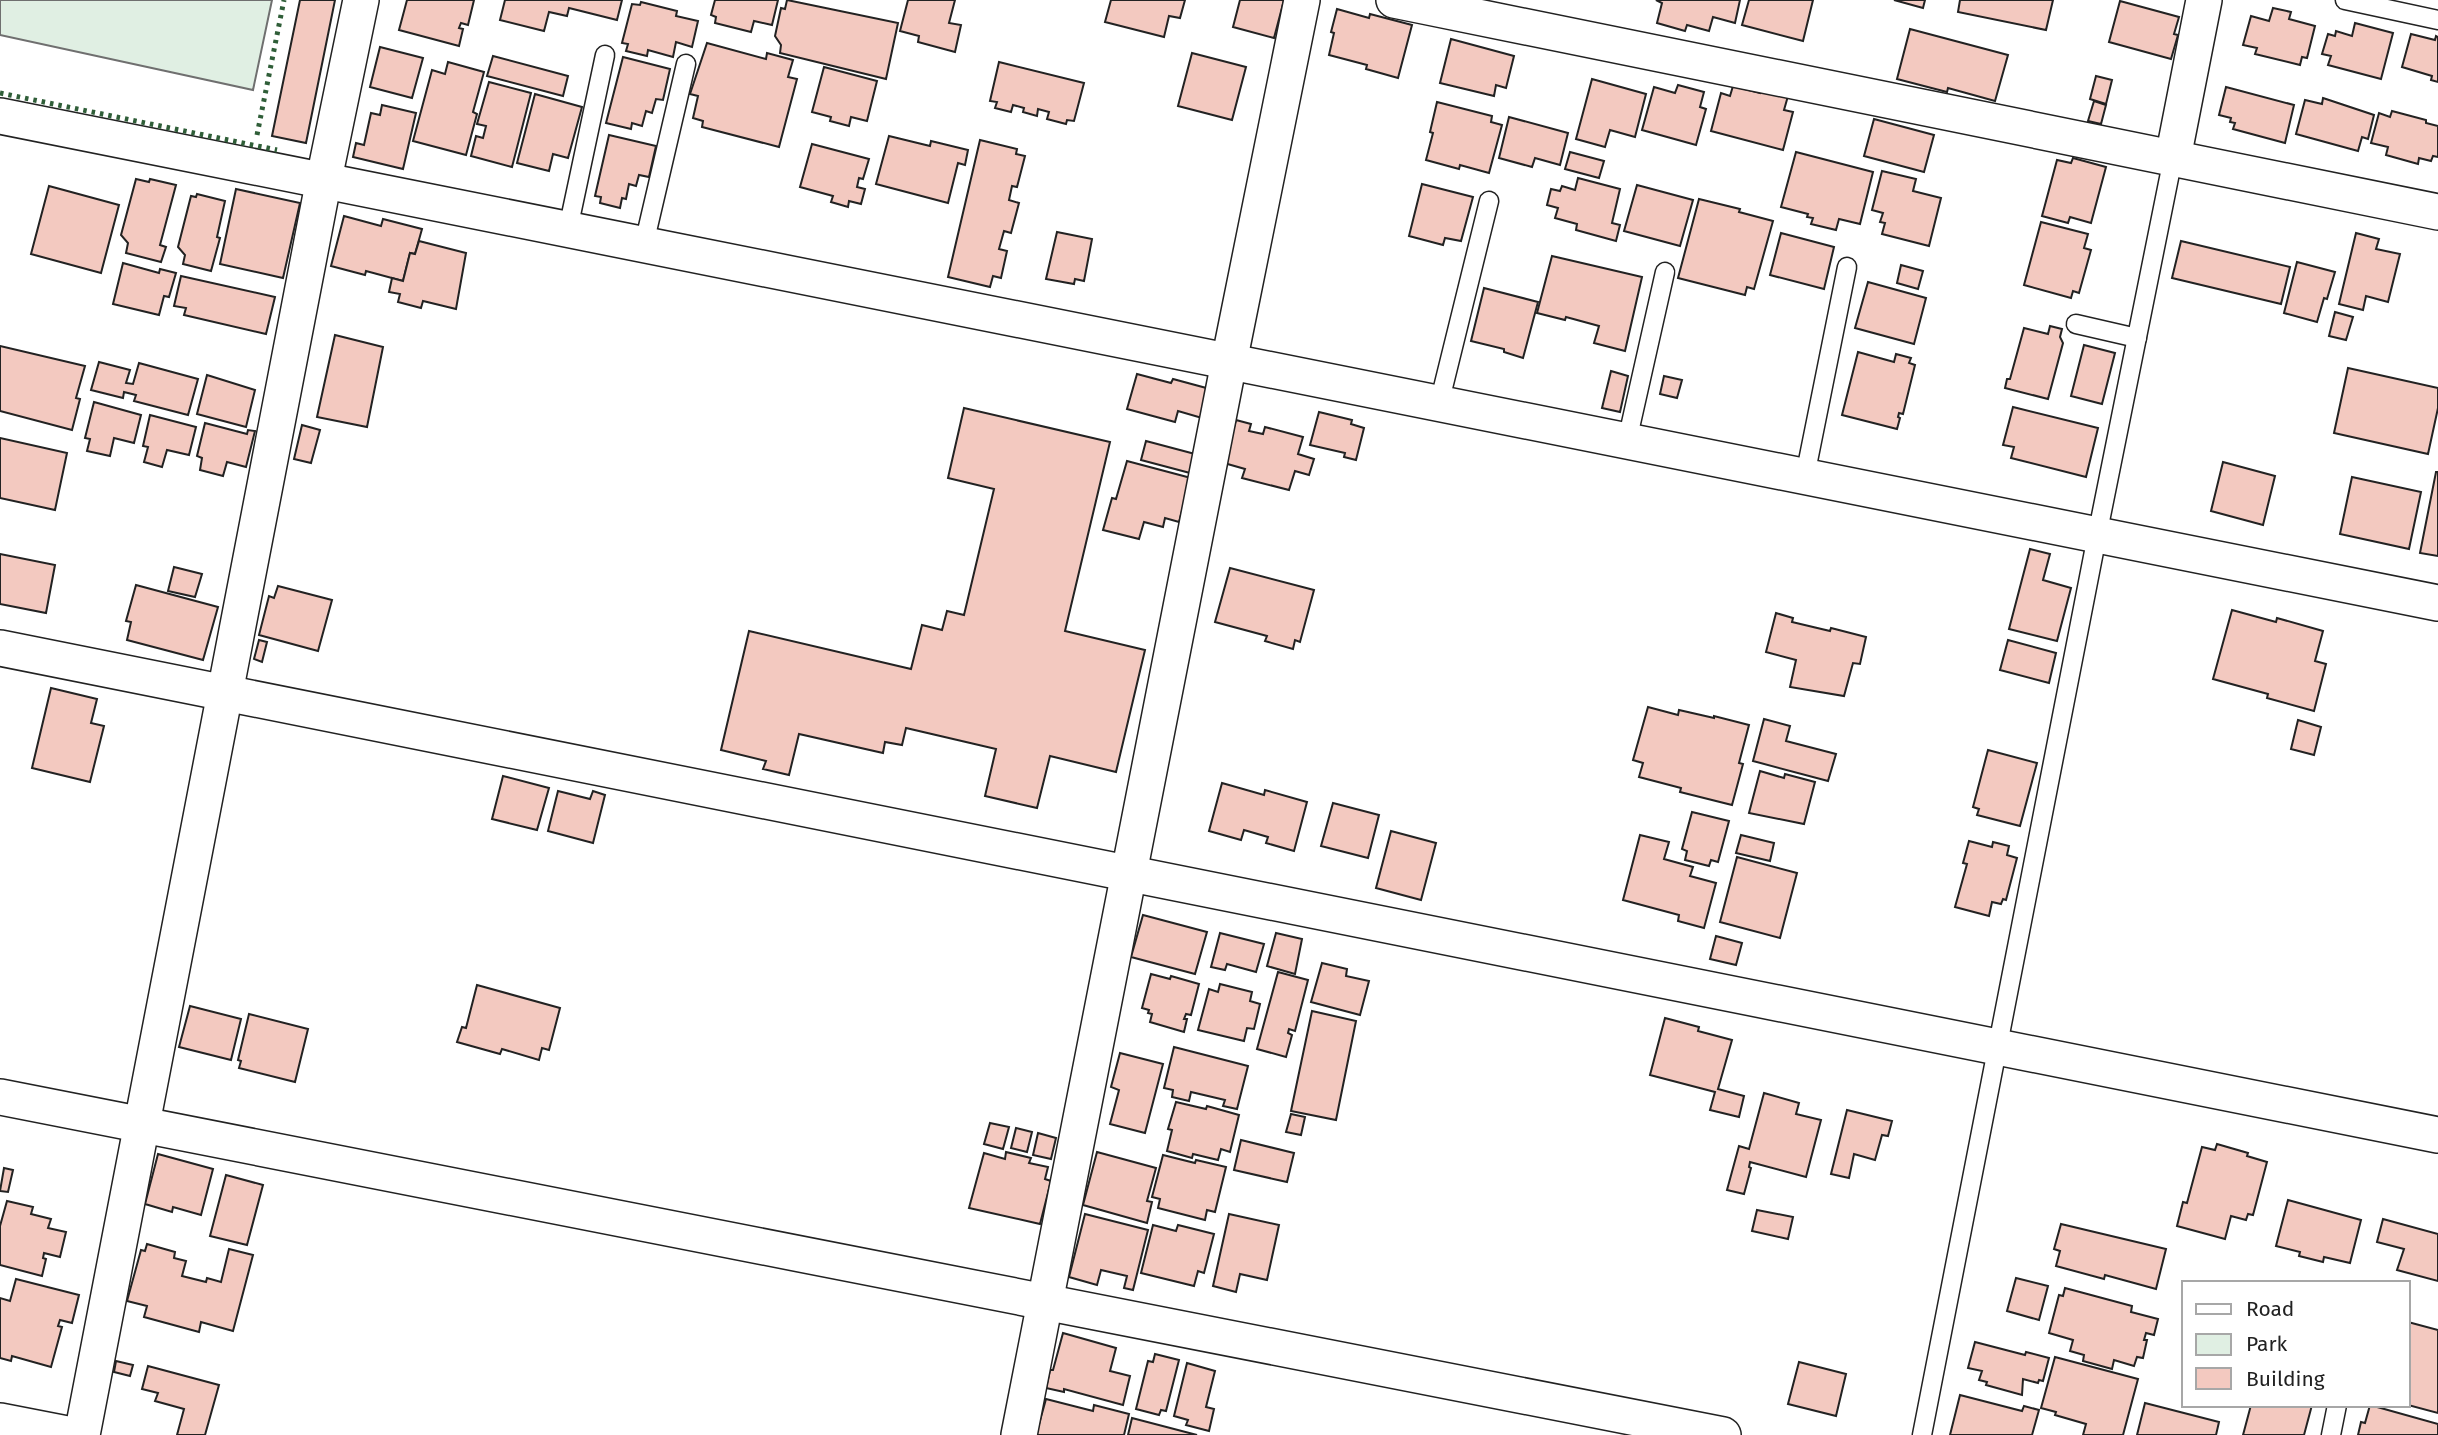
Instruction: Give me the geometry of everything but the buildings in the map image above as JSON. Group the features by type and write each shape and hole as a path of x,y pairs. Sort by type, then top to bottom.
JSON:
{"street":[{"path":"82,1435 360,0"},
{"path":"1019,1435 1302,0"},
{"path":"1394,0 2438,212"},
{"path":"2173,158 2204,0"},
{"path":"0,116 2438,603"},
{"path":"0,648 2438,1135"},
{"path":"0,1097 1723,1435"},
{"path":"0,1420 72,1435"}],"lane":[{"path":"2345,0 2438,20"},
{"path":"568,229 605,55"},
{"path":"644,244 686,64"},
{"path":"1923,1435 2173,158"},
{"path":"1438,404 1489,201"},
{"path":"1805,476 1847,267"},
{"path":"1627,441 1665,272"},
{"path":"2076,324 2137,338"},
{"path":"2331,1435 2337,1407"}],"green space":[{"path":"0,0 272,0 253,90 0,35"}],"hedge":[{"path":"257,135 284,0"},
{"path":"0,93 277,150"}]}
